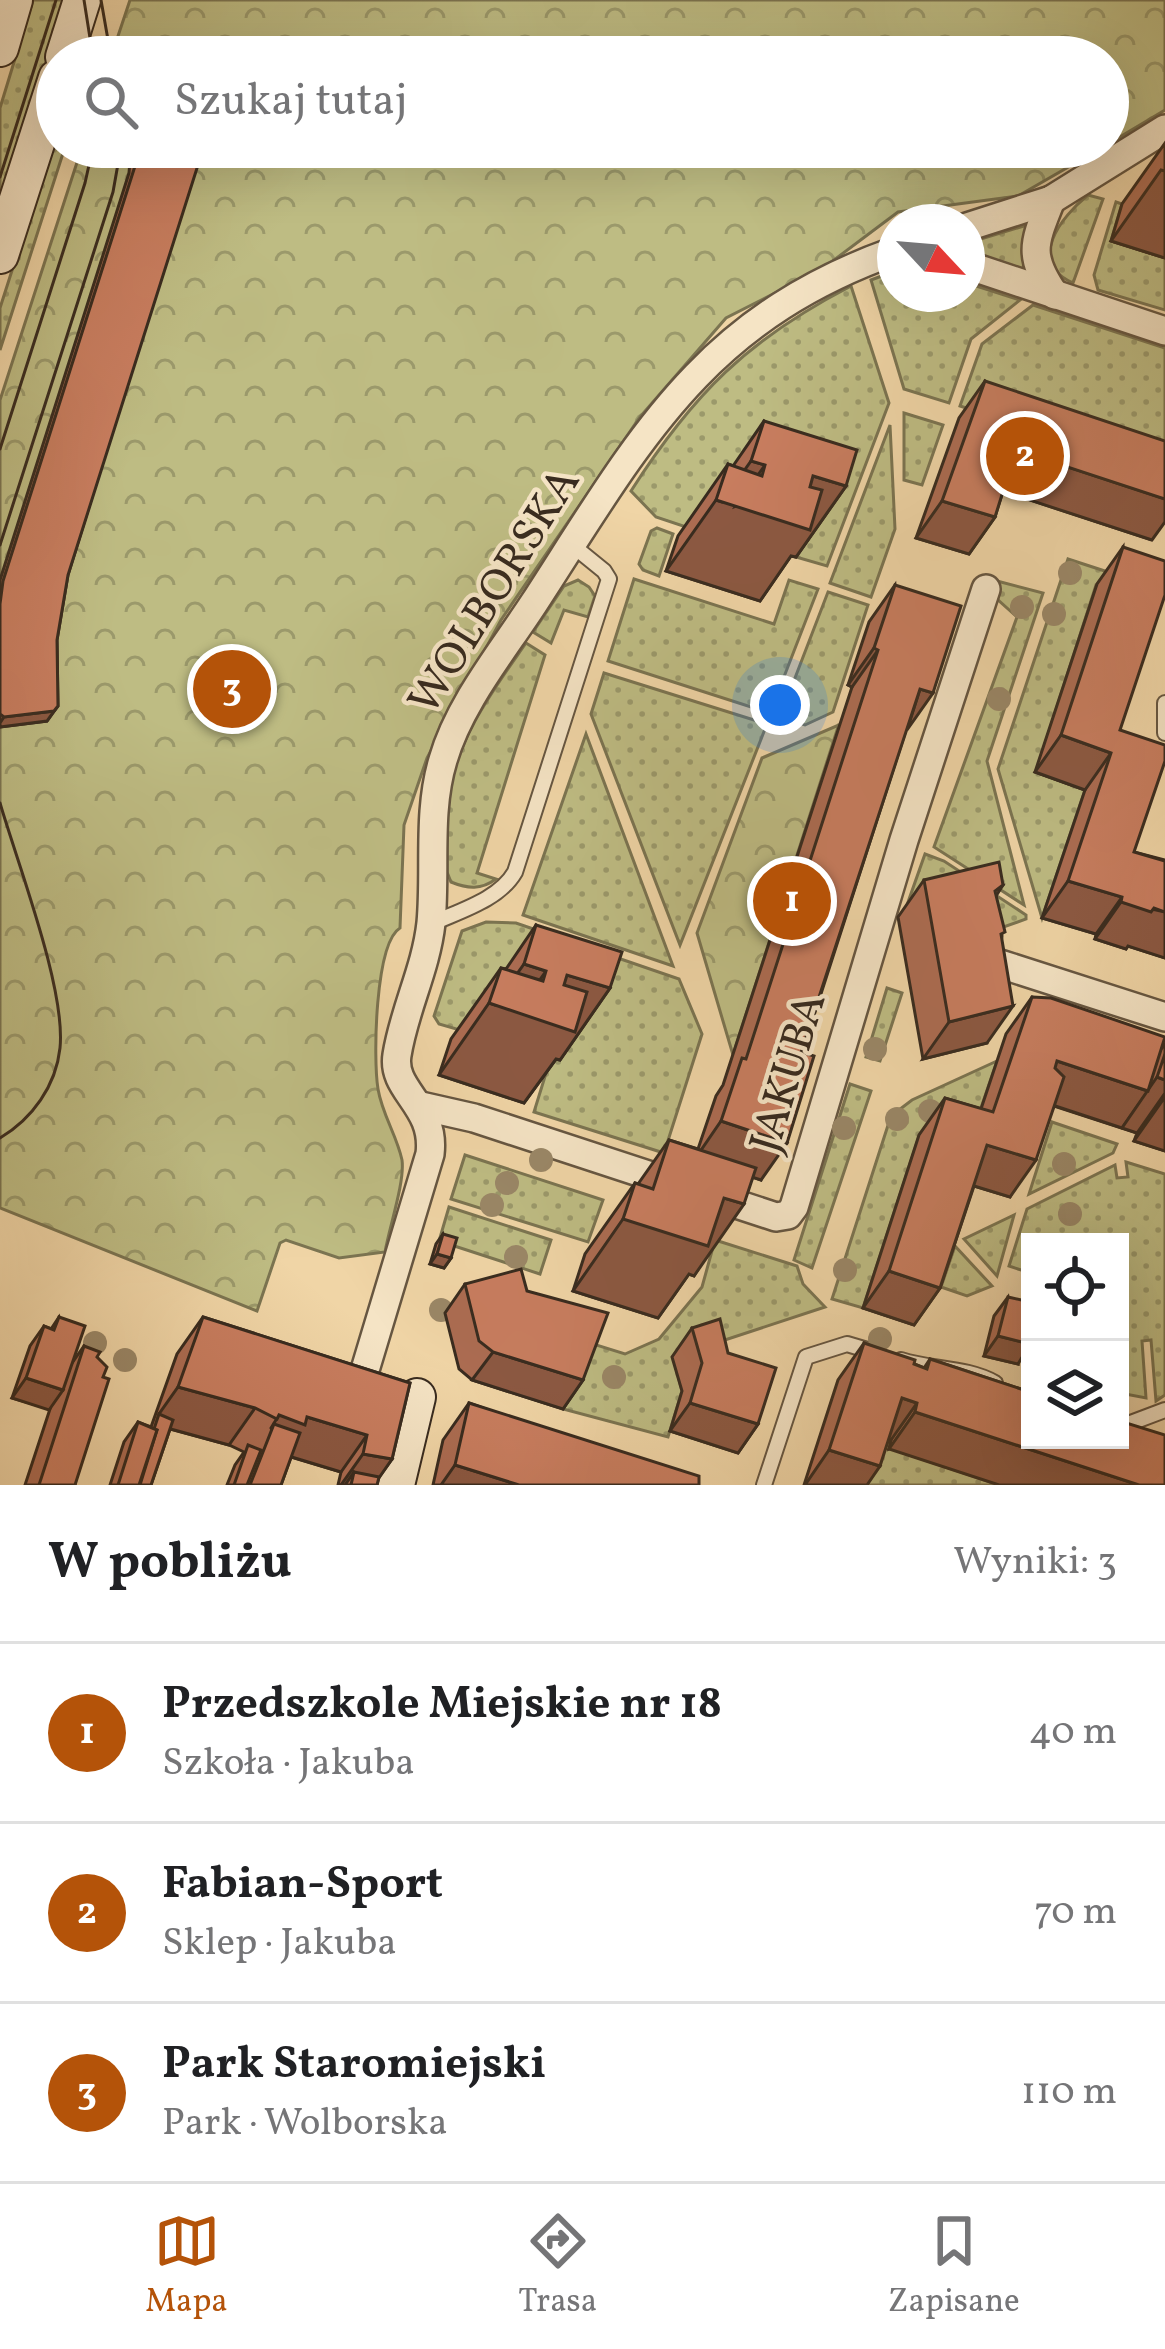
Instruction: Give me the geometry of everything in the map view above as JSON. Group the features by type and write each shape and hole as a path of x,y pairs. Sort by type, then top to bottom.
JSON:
{"main road":[{"path":"0,48 14,0"},
{"path":"71,36 82,0"},
{"path":"0,255 36,143"},
{"path":"397,1485 417,1397"}],"street":[{"path":"1129,151 1163,130"},
{"path":"985,221 1051,200 1102,168"},
{"path":"1051,200 1034,250 1039,272 1055,295"},
{"name":"WOLBORSKA","path":"362,1380 430,1154 431,1128 400,1079 397,1057 431,924 442,760 476,693 658,415 692,376 792,296 877,257"},
{"path":"985,271 1165,332"},
{"name":"JAKUBA","path":"421,1106 495,1125 776,1216 788,1215 986,589"},
{"path":"997,963 1165,1017"}],"lane":[{"path":"431,924 496,893 515,872 609,579 572,544"},
{"path":"1165,703 1165,733"},
{"path":"764,1485 806,1357 814,1351 847,1344 932,1370 979,1375 1013,1397"},
{"path":"1129,1424 1165,1410"}],"green space":[{"path":"33,0 67,0 55,36 36,36 36,94 0,204 0,108"},
{"path":"130,0 1165,0 1165,110 1129,131 1129,36 118,36"},
{"path":"45,168 58,168 0,350 0,308"},
{"path":"75,168 1067,168 1018,196 958,204 877,204 877,228 822,269 726,318 640,417 501,620 427,758 404,825 400,928 385,955 376,1029 378,1089 402,1160 385,1252 339,1258 286,1240 280,1243 257,1311 0,1208 0,400"},
{"path":"1088,195 1103,199 1073,283 1051,263 1050,251 1059,227"},
{"path":"1116,202 1122,204 1111,241 1165,258 1165,310 1098,290 1094,275"},
{"path":"1027,225 1023,270 985,260 985,238"},
{"path":"851,286 889,403 827,566 796,557 807,523 701,532 656,517 631,491 700,398 781,327"},
{"path":"985,289 1020,300 971,339 949,403 904,389 881,312 985,312"},
{"path":"1033,305 1165,348 1165,472 960,406 982,344"},
{"path":"904,413 943,425 922,485 904,480"},
{"path":"890,425 895,529 871,597 830,583"},
{"path":"657,528 673,534 659,576 639,564 651,531"},
{"path":"1068,559 1154,587 1096,585 1036,772 1085,790 1042,918 998,769"},
{"path":"634,579 774,624 789,580 818,589 770,713 608,661"},
{"path":"578,580 595,596 588,617 564,610 551,643 533,632 564,586"},
{"path":"997,581 1043,593 987,761 1024,905 934,847 1017,617 996,598"},
{"path":"828,592 868,605 833,712 805,725 780,717"},
{"path":"526,643 545,655 477,873 496,879 480,887 463,886 451,882 447,872 453,775 478,715"},
{"path":"604,673 767,724 680,945 591,714"},
{"path":"839,725 733,1055 697,933 762,758"},
{"path":"586,734 673,966 523,915"},
{"path":"925,854 944,861 1026,919 981,935 907,905"},
{"path":"486,922 516,923 679,979 702,1034 664,1153 534,1112 551,1057 560,1059 439,1024 434,1016 462,931"},
{"path":"887,988 902,993 880,1061 866,1057"},
{"path":"997,1061 967,1149 919,1136 863,1308 832,1299 891,1116 912,1100"},
{"path":"850,1084 871,1091 812,1268 794,1260"},
{"path":"1052,1122 1117,1144 1113,1153 1029,1194"},
{"path":"465,1155 603,1200 588,1242 451,1199"},
{"path":"1126,1162 1165,1174 1165,1395 1156,1401 1151,1340 1142,1341 1146,1398 1129,1395 1129,1233 1021,1233 1021,1270 1009,1266 1027,1209 1115,1165 1117,1178 1128,1177"},
{"path":"449,1207 551,1240 540,1274 439,1241"},
{"path":"1014,1215 997,1276 964,1239"},
{"path":"715,1240 797,1266 803,1284 825,1307 673,1357 682,1391 668,1437 563,1409 587,1342 625,1354 659,1339 702,1287"},
{"path":"955,1246 992,1286 967,1296 941,1287"},
{"path":"876,1435 891,1440 889,1448 999,1485 865,1485"}],"building":[{"path":"134,168 197,168 68,575 57,640 58,706 54,711 0,714 3,581"},
{"path":"985,381 1165,441 1165,499 1016,450 995,517 942,501"},
{"path":"764,421 857,450 846,486 813,476 810,487 822,490 810,530 716,500 728,464 762,476 765,465 751,461"},
{"path":"1123,547 1165,561 1165,595 1120,730 1165,745 1165,761 1134,852 1165,861 1165,912 1154,908 1151,912 1121,902 1122,897 1068,881 1111,753 1061,735"},
{"path":"895,585 961,606 933,693 920,689 801,1052 814,1056 787,1143 721,1121 742,1058 746,1059"},
{"path":"999,862 1003,885 995,891 1013,1006 949,1022 924,880"},
{"path":"536,925 622,952 610,988 567,975 564,985 587,992 575,1032 489,1003 501,968 543,981 546,971 524,964"},
{"path":"1032,997 1051,998 1165,1037 1148,1091 1057,1061 1055,1068 1064,1077 1036,1160 987,1145 940,1288 889,1271 945,1098 993,1112"},
{"path":"1165,1054 1165,1080 1157,1077"},
{"path":"669,1140 756,1168 744,1204 724,1198 708,1246 623,1219 635,1183 653,1189"},
{"path":"443,1234 457,1238 451,1258 437,1254"},
{"path":"521,1269 527,1291 608,1313 583,1380 493,1352 479,1341 465,1284"},
{"path":"1008,1297 1021,1300 1021,1342 998,1336"},
{"path":"59,1317 85,1326 63,1390 26,1378 44,1326 54,1330"},
{"path":"203,1317 410,1383 392,1459 363,1454 367,1435 307,1417 305,1425 279,1415 277,1419 255,1408 178,1387"},
{"path":"720,1319 728,1353 776,1368 758,1424 690,1403 702,1363 692,1328"},
{"path":"864,1343 915,1360 914,1364 927,1369 930,1359 1021,1389 1021,1447 915,1412 917,1403 902,1398 880,1466 829,1450"},
{"path":"84,1346 100,1352 97,1357 107,1367 103,1377 109,1379 75,1485 39,1485"},
{"path":"469,1403 699,1476 699,1485 519,1485 455,1465"},
{"path":"159,1414 173,1420 151,1485 140,1485 157,1430"},
{"path":"138,1422 157,1430 139,1485 118,1485"},
{"path":"274,1424 300,1433 281,1485 250,1485"},
{"path":"1129,1424 1165,1435 1165,1485 1139,1485 1029,1449 1129,1449"},
{"path":"248,1445 261,1450 247,1485 234,1485"},
{"path":"354,1472 379,1477 377,1485 351,1485"}],"tram line":[{"path":"45,36 56,0"},
{"path":"84,0 90,36"},
{"path":"101,0 107,36"},
{"path":"0,177 36,63"},
{"path":"0,449 88,168"},
{"path":"0,545 117,168"},
{"path":"0,803 48,961 60,1023 58,1062 40,1100 0,1138"}],"place":[{"name":"Fabian-Sport","path":"1025,456"},
{"name":"Park Staromiejski","path":"232,689"},
{"name":"Przedszkole Miejskie nr 18","path":"792,901"}]}
